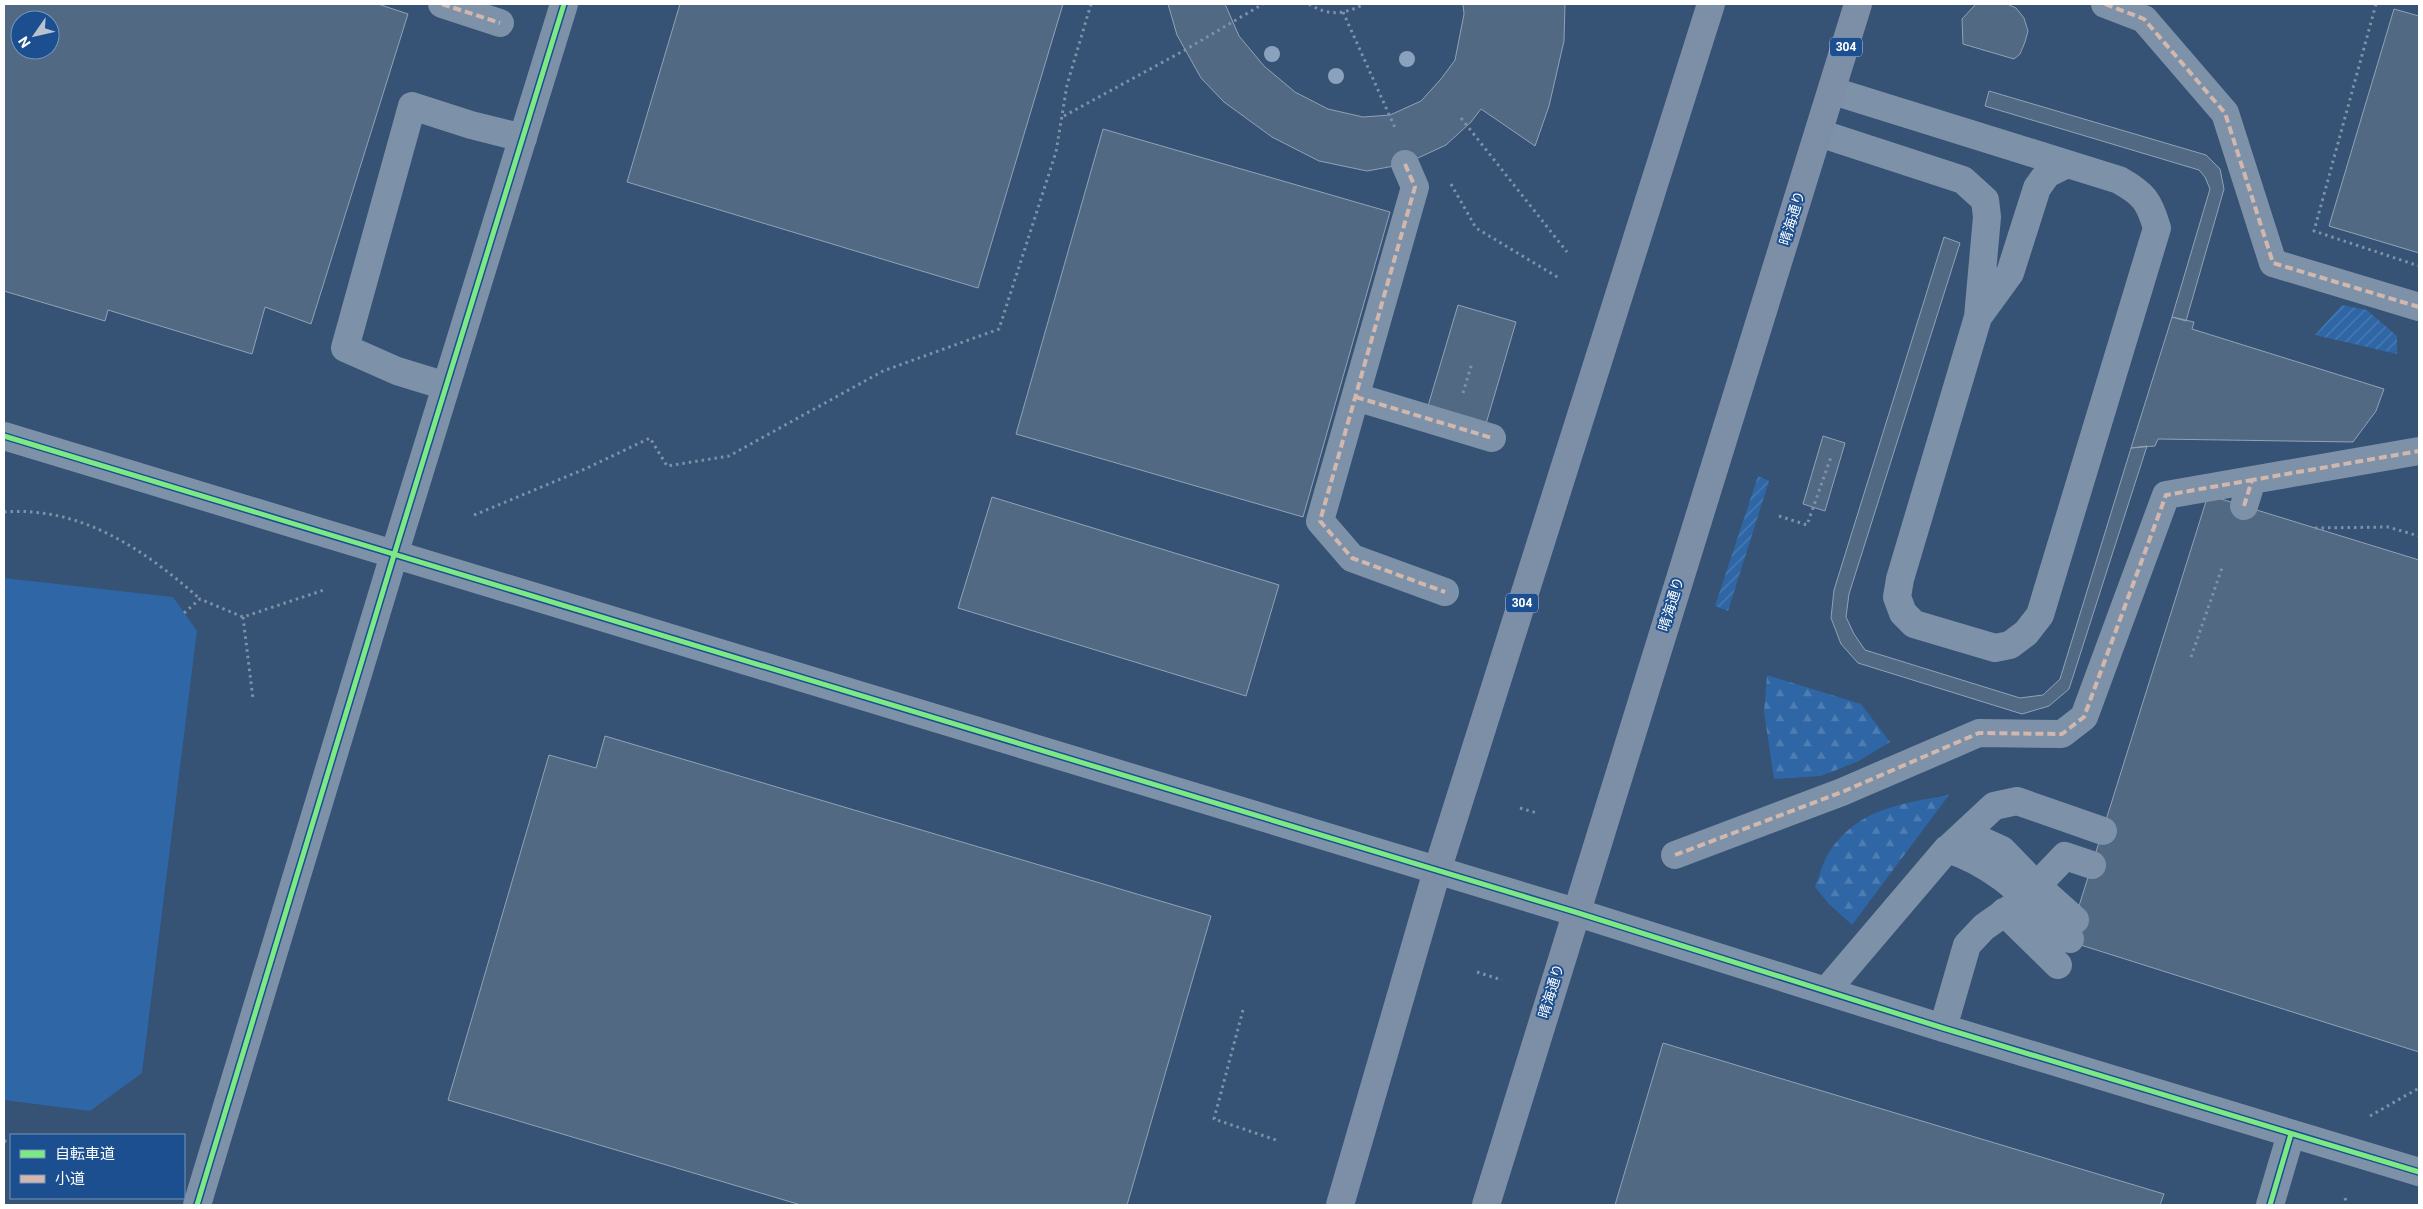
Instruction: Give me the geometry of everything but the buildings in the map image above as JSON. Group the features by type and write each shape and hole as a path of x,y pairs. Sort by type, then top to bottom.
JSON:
{"main road":[{"name":"304","path":"1340,1205 1437,871 1711,4"},
{"name":"晴海通り","path":"1486,1205 1575,912 1818,133 1833,91 1858,4"}],"street":[{"path":"442,4 500,23"},
{"path":"197,1205 394,555 564,4"},
{"path":"2104,4 2144,19 2225,112 2272,263 2419,307"},
{"path":"1818,133 1963,180 1985,200 1987,217 1978,317 1900,578 1897,597 1903,613 1914,624 1995,648 2010,645 2026,632 2040,615 2157,228 2150,205 2138,191 2119,180 1833,91"},
{"path":"446,386 397,371 345,348 412,106 472,125 524,138"},
{"path":"1405,164 1415,186 1320,521 1352,558 1445,592"},
{"path":"1978,317 2010,273 2037,188 2047,174 2067,164"},
{"path":"1356,397 1492,438"},
{"path":"4,436 1575,912 1943,1028 2419,1172"},
{"path":"1675,855 1842,792 1978,733 2062,734 2084,716 2166,495 2419,451"},
{"path":"2244,506 2252,480"},
{"path":"1827,990 1947,849 1994,806 2017,801 2103,831"},
{"path":"1947,849 1980,840 2002,850 2022,898 2058,965"},
{"path":"1943,1028 1967,945 1984,927 2022,898 2065,856 2092,865"},
{"path":"2022,898 2072,930"},
{"path":"2270,1205 2292,1134"}],"path":[{"path":"474,514 585,469 650,438 667,466 729,456 883,371 999,329 1056,152 1067,85 1091,4"},
{"path":"1063,116 1185,50 1263,4"},
{"path":"1308,4 1322,12 1337,14 1352,11 1364,4"},
{"path":"2376,4 2314,231 2419,266"},
{"path":"1343,12 1398,135"},
{"path":"1461,118 1567,252"},
{"path":"1476,228 1559,278"},
{"path":"1779,516 1808,525 1831,457"},
{"path":"4,512 21,511 52,514 101,530 137,548 171,573 200,599 243,617 324,590"},
{"path":"2315,528 2388,527 2419,536"},
{"path":"2192,657 2222,568"},
{"path":"184,613 200,599"},
{"path":"243,617 253,699"},
{"path":"1520,808 1538,813"},
{"path":"1477,972 1502,980"},
{"path":"1243,1010 1214,1118 1276,1140"},
{"path":"2370,1116 2419,1088"},
{"path":"2344,1198 2347,1205"}],"green space":[{"path":"2342,305 2367,310 2397,336 2397,354 2315,335"},
{"path":"1758,476 1769,481 1728,611 1715,606"},
{"path":"4,578 173,597 197,631 142,1073 90,1111 4,1100"},
{"path":"1767,675 1861,704 1890,742 1859,761 1821,776 1774,779 1764,712"},
{"path":"1949,795 1852,925 1828,903 1815,887 1828,854 1852,827 1866,817 1897,805"}],"marked path":[{"path":"442,4 500,23"},
{"path":"2105,4 2144,19 2225,113 2273,263 2419,307"},
{"path":"1405,164 1415,187 1320,521 1352,558 1445,592"},
{"path":"1356,397 1492,438"},
{"path":"2244,506 2252,480 2419,451"},
{"path":"1675,855 1842,792 1979,733 2062,734 2084,717 2166,495 2252,480"}],"cycle path":[{"path":"197,1205 394,555 564,4"},
{"path":"4,436 1575,912 1943,1028 2419,1172"},
{"path":"2270,1205 2291,1134"}]}
